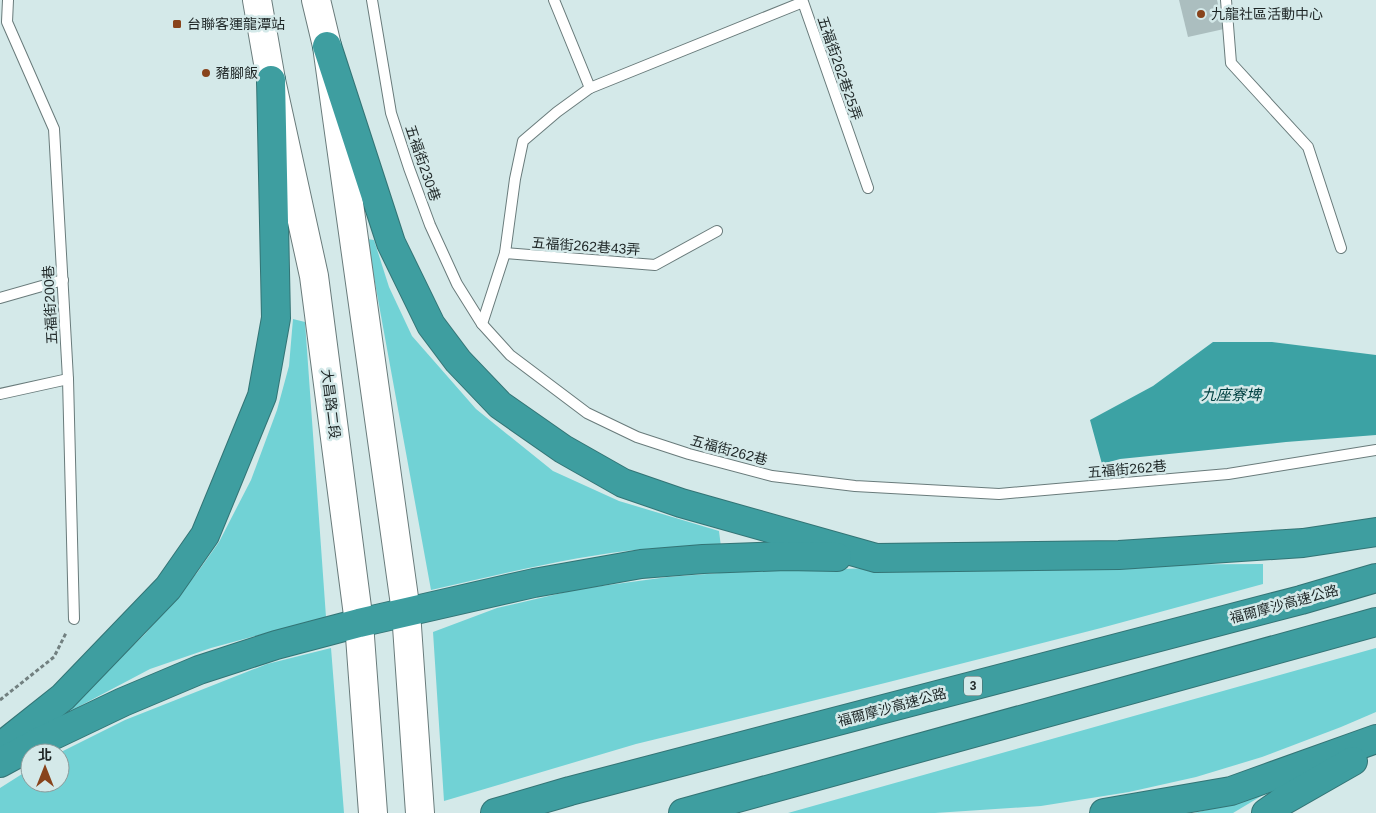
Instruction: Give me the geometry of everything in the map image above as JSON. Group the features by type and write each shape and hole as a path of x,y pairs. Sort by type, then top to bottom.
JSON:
{"highway":[{"path":"327,46 388,235 411,286 431,325 458,361 500,405 563,449 623,483 680,503 876,558"},
{"path":"0,747 63,697 168,588 205,535 262,396 276,318 271,80"},
{"path":"0,763 123,702 200,670 276,645 406,612 534,584 642,564 703,559 786,556 876,558 1119,555 1303,543 1376,532"},
{"name":"福爾摩沙高速公路","path":"495,813 570,791 1301,600 1376,578"},
{"path":"683,813 1376,622"},
{"path":"1104,813 1231,791 1376,739"},
{"path":"1266,813 1283,801 1376,747"}],"main road":[{"name":"大昌路二段","path":"257,0 271,80 314,276 359,623 373,813"},
{"path":"316,0 327,46 406,612 420,813"}],"lane":[{"name":"五福街200巷","path":"8,0 4,19 54,129 68,379 74,619"},
{"name":"五福街230巷","path":"372,0 391,114 409,168 430,225 456,284 482,324"},
{"path":"482,324 505,253 515,179 523,141 557,112 590,88 553,2 554,0"},
{"path":"1226,0 1231,63 1308,147 1341,248"},
{"name":"五福街262巷25弄","path":"590,88 803,2 868,188"},
{"name":"五福街262巷43弄","path":"505,253 655,265 717,231"},
{"path":"0,298 63,280"},
{"name":"五福街262巷","path":"482,324 510,355 586,412 637,437 663,446 772,476 855,486 999,494 1228,474 1376,450"},
{"path":"0,394 68,379"}],"path":[{"path":"0,700 54,657 74,619"}],"shaded area":[{"path":"367,239 374,240 389,287 412,336 476,409 553,471 619,501 719,531 721,547 645,549 591,556 431,590"},
{"path":"293,319 305,322 326,617 211,648 150,669 59,717 145,634 197,573 219,542 251,480 277,410 289,366"},
{"path":"1263,564 1263,584 1101,628 636,744 444,801 433,632 497,608 579,589 668,577 733,572 943,566"},
{"path":"331,648 344,813 0,813 0,788 20,775 20,793 70,793 70,748 125,720 267,664"},
{"path":"1376,648 1376,712 1262,757 1196,777 1129,792 1041,806 935,813 788,813"},
{"path":"1268,792 1233,813 1194,813 1232,804"}],"water":[{"name":"九座寮埤","path":"1213,342 1272,342 1376,355 1376,435 1120,459 1102,464 1090,420 1153,386"}],"building":[{"name":"九龍社區活動中心","path":"1179,0 1217,0 1224,29 1188,37"}],"place":[{"name":"九龍社區活動中心","path":"1201,14"},
{"name":"台聯客運龍潭站","path":"177,24"},
{"name":"豬腳飯","path":"206,73"}]}
